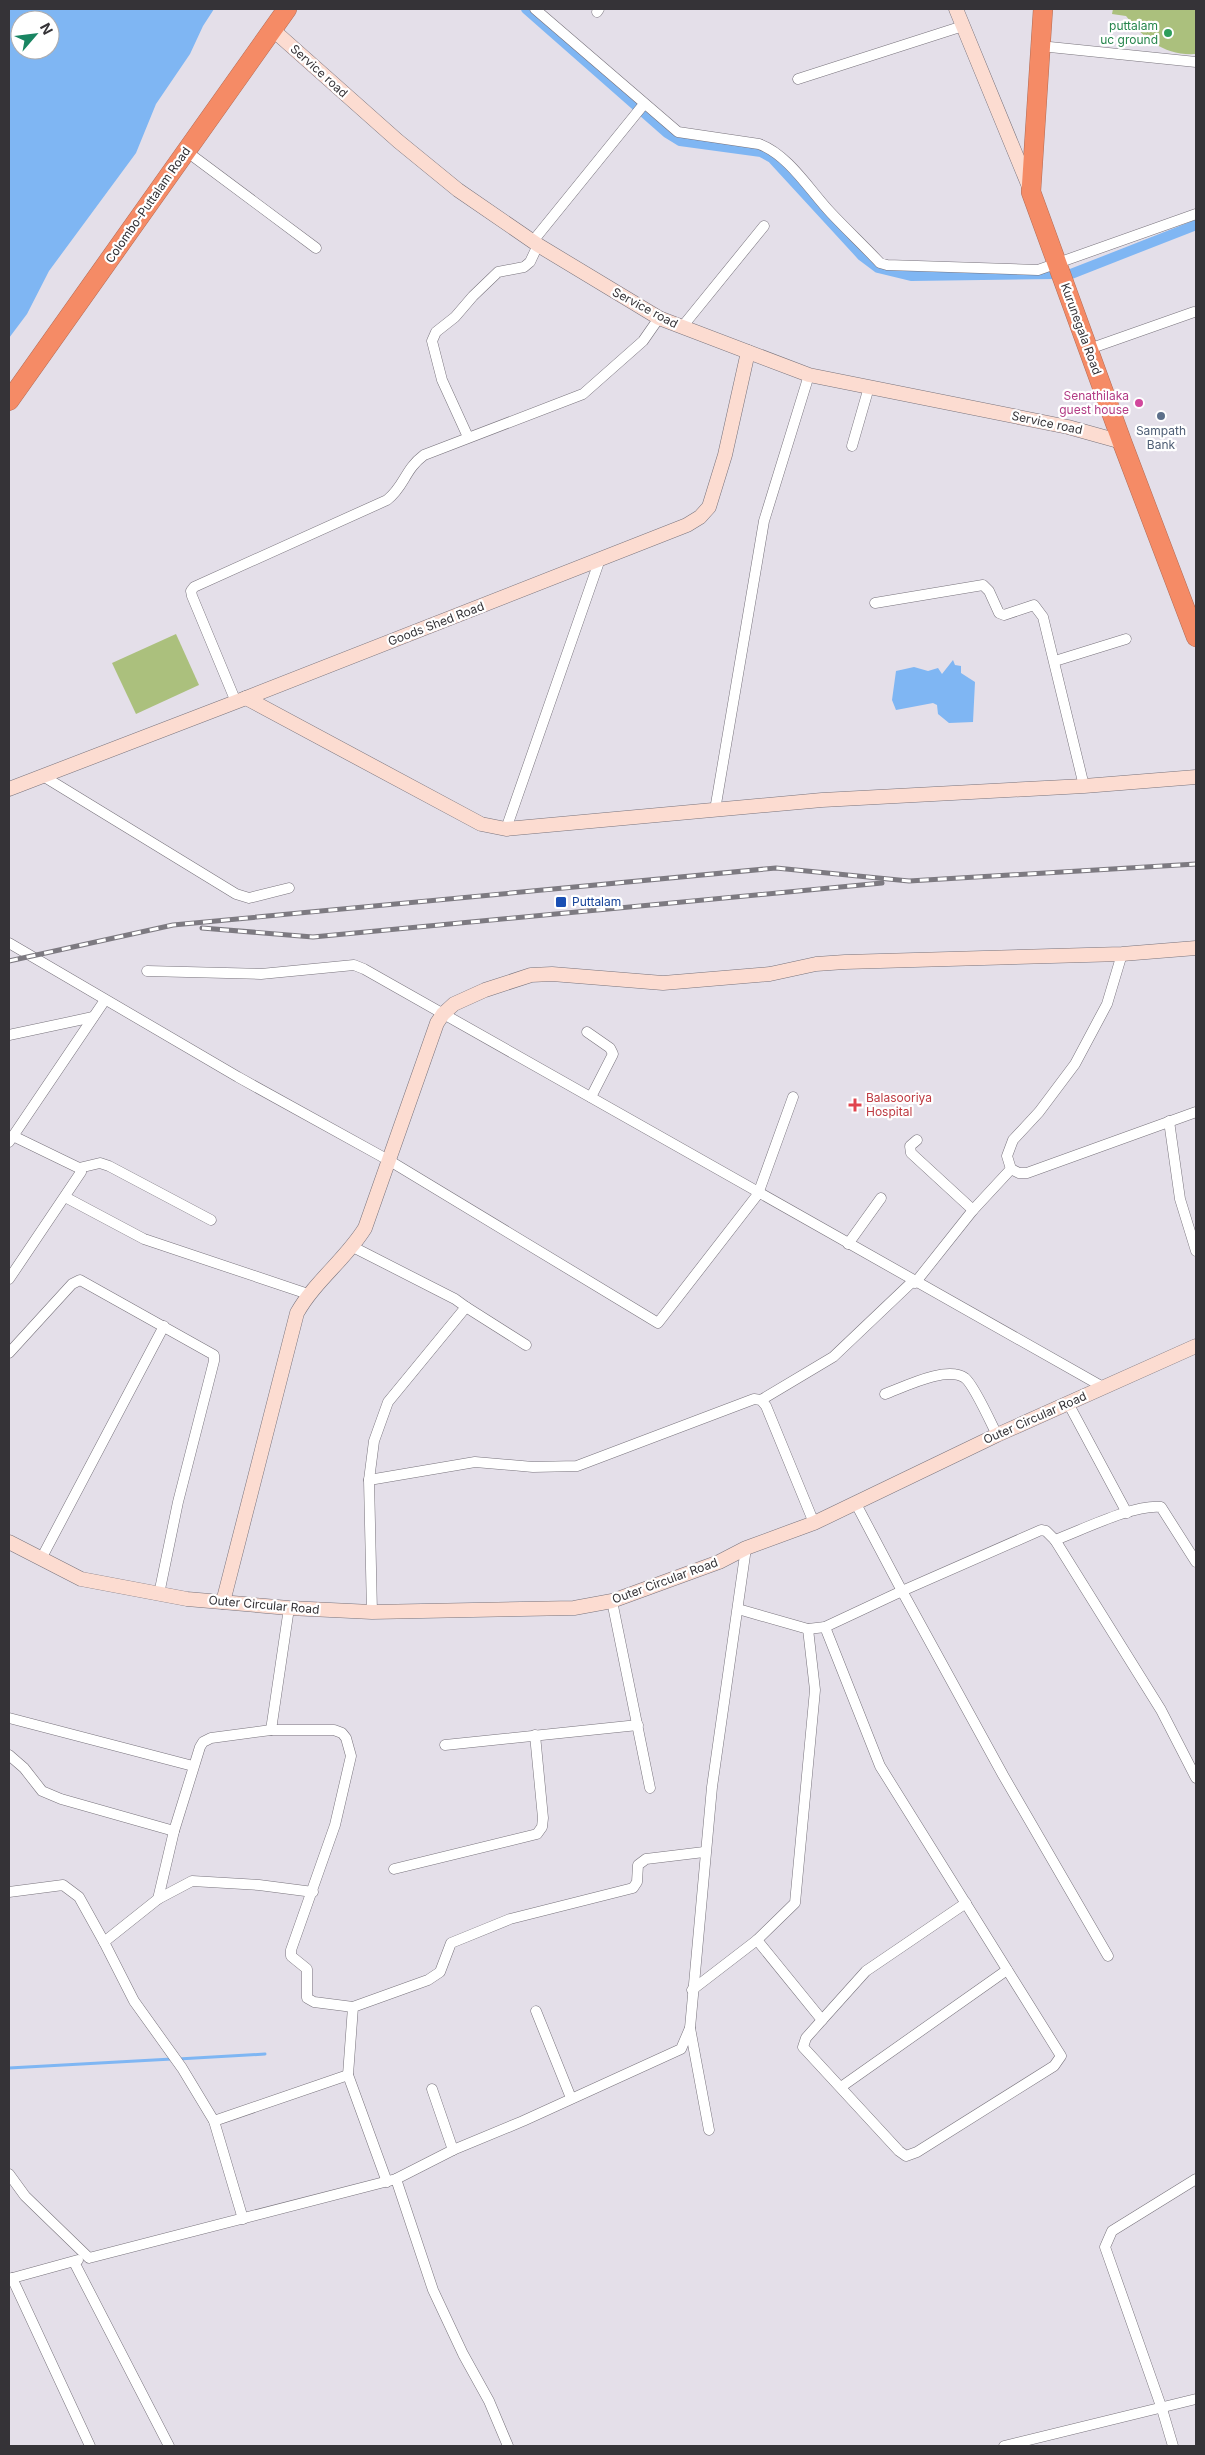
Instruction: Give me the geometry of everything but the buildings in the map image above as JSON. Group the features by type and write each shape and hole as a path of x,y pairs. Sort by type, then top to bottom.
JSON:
{"highway":[{"name":"Colombo-Puttalam Road","path":"9,401 287,9"},
{"name":"Kurunegala Road","path":"1043,9 1032,192 1122,442 1191,610 1196,637"}],"street":[{"path":"535,9 643,105 678,132 769,148 784,161 831,214 880,263 897,266 1038,270 1058,265 1196,214"},
{"path":"956,9 1032,192"},
{"path":"798,79 963,26"},
{"name":"Service road","path":"272,29 398,141 458,190 535,243 659,318 808,375 1068,427 1122,442"},
{"path":"1040,46 1196,62"},
{"path":"468,437 442,380 432,341 436,332 455,317 498,272 524,267 530,262 535,243 643,105"},
{"path":"186,151 316,248"},
{"path":"682,327 764,226"},
{"path":"1089,349 1194,312"},
{"path":"659,318 643,341 583,394 424,455 411,465 396,493 387,500 194,587 190,591 192,596 241,700 481,824 506,829 822,800 1084,786 1196,777"},
{"name":"Goods Shed Road","path":"9,789 600,559 686,525 700,517 709,507 725,455 748,352"},
{"path":"716,810 764,520 808,375"},
{"path":"852,446 869,387"},
{"path":"506,829 600,559"},
{"path":"875,602 983,585 989,591 999,613 1004,615 1034,605 1043,617 1084,786"},
{"path":"1055,661 1126,639"},
{"path":"43,776 236,894 249,898 289,888"},
{"path":"9,943 105,1000 390,1161 658,1323 758,1194 793,1097"},
{"path":"222,1602 297,1313 308,1294 353,1247 366,1228 437,1023 443,1014 454,1004 485,990 531,975 552,974 663,983 770,974 816,964 845,962 1122,954 1196,948"},
{"path":"1122,954 1107,1004 1075,1064 1039,1112 1013,1140 1006,1156 1011,1168 1019,1173 1027,1173 1124,1140 1196,1112"},
{"path":"147,970 261,974 354,965 1103,1387"},
{"path":"105,1000 11,1139 79,1168 100,1163 109,1166 212,1220"},
{"path":"9,1035 94,1017"},
{"path":"587,1032 610,1048 613,1054 590,1097"},
{"path":"1169,1121 1180,1199 1196,1251"},
{"path":"917,1140 910,1146 911,1153 973,1210"},
{"path":"9,1279 79,1177 81,1172 79,1168"},
{"path":"369,1480 475,1462 533,1467 577,1466 754,1399 761,1400 832,1357 914,1282 973,1210 1011,1168"},
{"path":"65,1197 144,1239 308,1294"},
{"path":"848,1244 880,1198"},
{"path":"353,1247 455,1299 526,1345"},
{"path":"9,1353 72,1284 80,1280 214,1355 214,1362 178,1502 159,1594"},
{"path":"372,1612 369,1480 374,1440 388,1402 466,1307"},
{"path":"41,1559 164,1326"},
{"name":"Outer Circular Road","path":"9,1542 81,1579 159,1594 222,1602 289,1608 372,1612 574,1608 612,1601 720,1562 746,1548 814,1523 997,1435 1196,1346"},
{"path":"885,1394 946,1372 957,1374 966,1379 997,1435"},
{"path":"761,1400 766,1406 814,1523"},
{"path":"1068,1403 1127,1513"},
{"path":"855,1502 1003,1775 1108,1956"},
{"path":"1055,1540 1127,1513 1150,1506 1161,1507 1196,1562"},
{"path":"738,1609 808,1629 825,1627 1041,1530 1046,1531 1055,1540 1162,1710 1196,1778"},
{"path":"709,2130 690,2028 692,1990 704,1852 746,1548"},
{"path":"612,1601 650,1788"},
{"path":"271,1730 289,1608"},
{"path":"825,1627 880,1766 966,1903 1061,2056 1054,2066 917,2152 906,2156 898,2151 841,2087 810,2058 803,2047 806,2038 866,1971 966,1903"},
{"path":"692,1990 757,1940 795,1903 815,1690 808,1629"},
{"path":"9,1718 193,1766"},
{"path":"445,1745 638,1725"},
{"path":"158,1899 174,1831 193,1766 203,1742 210,1738 271,1730 334,1730 342,1733 350,1746 351,1756 335,1825 291,1950 291,1956 307,1970 307,1998 314,2002 353,2007 428,1980 440,1972 451,1943 510,1919 633,1888 637,1882 638,1865 646,1859 704,1852"},
{"path":"394,1869 537,1834 542,1827 543,1818 536,1736"},
{"path":"9,1755 24,1768 42,1791 61,1799 174,1831"},
{"path":"104,1942 158,1899 192,1881 259,1885 313,1892"},
{"path":"9,1892 63,1885 79,1897 134,2002 182,2068 214,2122 243,2219"},
{"path":"757,1940 822,2020"},
{"path":"841,2087 1007,1970"},
{"path":"353,2007 348,2075 392,2180 433,2290 463,2354 490,2400 508,2446"},
{"path":"536,2011 571,2098"},
{"path":"90,2446 10,2278 392,2180 453,2150 523,2121 681,2048 690,2028"},
{"path":"214,2122 348,2075"},
{"path":"432,2089 453,2150"},
{"path":"9,2174 25,2196 89,2258"},
{"path":"1173,2446 1162,2409 1104,2247 1112,2231 1196,2179"},
{"path":"74,2262 169,2446"},
{"path":"1004,2446 1094,2423 1162,2409 1196,2399"}],"green space":[{"name":"puttalam uc ground","path":"1113,9 1196,9 1196,54 1185,54 1165,49 1148,39 1126,16 1112,14"},
{"path":"176,634 199,685 136,714 112,663"}],"water":[{"path":"9,9 214,9 203,26 190,54 156,104 136,153 49,271 27,314 9,338"},
{"path":"953,660 955,665 961,666 961,673 975,682 973,722 949,723 938,714 937,705 933,703 896,710 892,700 896,671 914,667 928,671 938,668 942,674"}],"waterway":[{"path":"526,9 667,133 680,141 761,152 772,158 862,256 878,268 911,276 1055,274"},
{"path":"1071,274 1196,225"},
{"path":"178,2059 265,2054"},
{"path":"9,2068 172,2059"}],"railway":[{"path":"9,961 173,925 776,868 909,881 1196,864"},
{"path":"202,928 313,937 882,883"}],"place":[{"name":"puttalam uc ground","path":"1168,33"},
{"name":"Senathilaka guest house","path":"1139,403"},
{"name":"Sampath Bank","path":"1161,416"},
{"name":"Puttalam","path":"561,902"},
{"name":"Balasooriya Hospital","path":"855,1105"}]}
